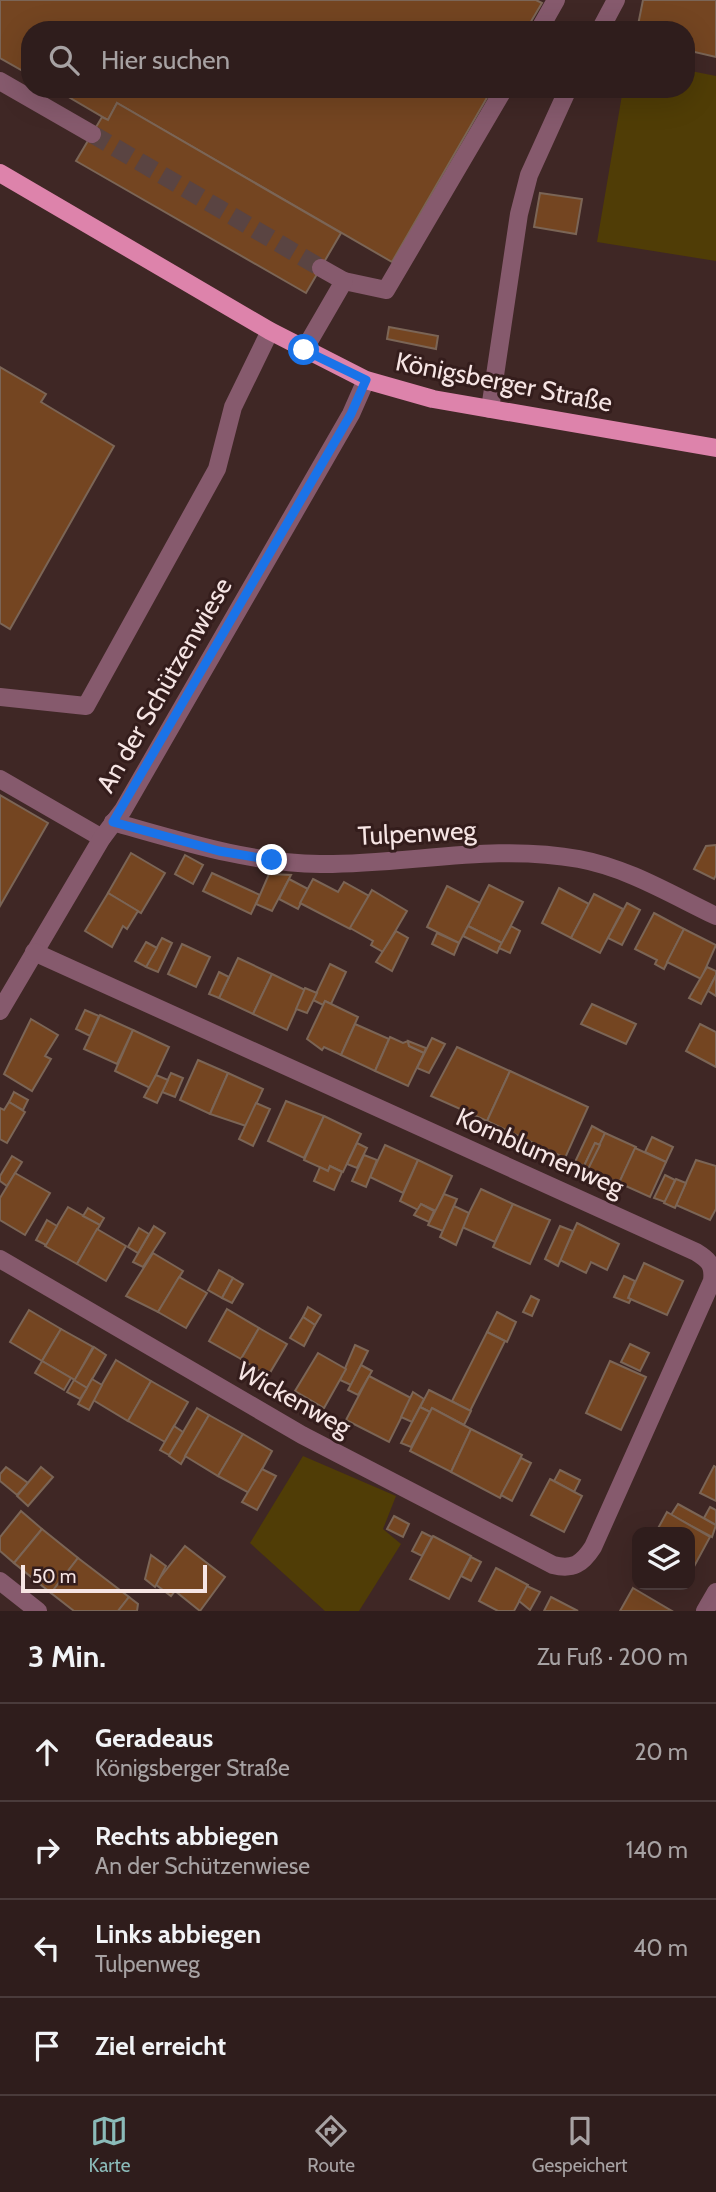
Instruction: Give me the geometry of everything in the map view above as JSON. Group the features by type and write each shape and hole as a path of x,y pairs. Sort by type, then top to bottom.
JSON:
{"main road":[{"name":"Königsberger Straße","path":"0,173 270,331 366,380 424,397 716,448"}],"street":[{"path":"544,21 556,0"},
{"path":"605,21 616,0"},
{"path":"0,80 21,92"},
{"path":"31,98 92,134"},
{"path":"321,268 344,281 386,290 499,98"},
{"path":"489,409 526,188 549,126 563,98"},
{"path":"304,350 344,281"},
{"path":"0,697 86,706 217,470 233,407 270,331"},
{"name":"An der Schützenwiese","path":"0,1011 323,462 366,380"},
{"path":"0,779 102,838"},
{"name":"Tulpenweg","path":"113,822 219,851 272,860 321,864 471,855 578,859 639,879 716,916"},
{"name":"Kornblumenweg","path":"34,953 708,1259 713,1269 708,1293 593,1547 585,1560 571,1568"},
{"name":"Wickenweg","path":"0,1259 302,1435 553,1565 571,1568"},
{"path":"0,1581 30,1609"},
{"path":"705,1611 716,1592"}],"shaded area":[{"path":"695,72 716,76 716,261 597,242 621,98 695,98"},
{"path":"303,1456 396,1496 383,1529 401,1544 359,1611 325,1611 250,1543"}],"building":[{"path":"0,0 536,0 542,3 531,21 21,21 21,70 0,58"},
{"path":"643,0 716,0 716,57 695,52 695,21 639,21"},
{"path":"70,98 487,98 392,262 117,103 108,120"},
{"path":"117,103 341,233 306,293 76,161 102,117 108,120"},
{"path":"540,193 582,199 576,234 534,227"},
{"path":"389,327 438,336 436,349 387,339"},
{"path":"0,367 46,394 41,402 114,446 10,629 0,623"},
{"path":"0,795 48,823 0,906"},
{"path":"716,845 714,879 694,869 706,846"},
{"path":"131,853 165,873 141,913 108,893"},
{"path":"185,855 203,865 193,884 175,874"},
{"path":"212,873 260,895 251,914 203,891"},
{"path":"269,874 291,875 272,911 256,904"},
{"path":"289,879 308,889 298,909 279,899"},
{"path":"313,879 338,892 344,882 369,896 350,929 300,903"},
{"path":"489,885 523,902 502,943 468,926"},
{"path":"447,886 480,903 459,943 427,927"},
{"path":"559,888 589,904 571,938 542,923"},
{"path":"372,890 407,911 383,952 371,945 373,941 350,928"},
{"path":"108,893 138,911 127,929 123,926 112,947 85,931"},
{"path":"594,894 623,909 600,953 571,938"},
{"path":"627,903 640,910 622,945 608,938"},
{"path":"654,913 684,929 664,969 655,964 657,960 635,949"},
{"path":"468,926 502,943 497,953 463,936"},
{"path":"511,926 520,931 510,953 499,948"},
{"path":"684,929 716,945 701,979 667,962"},
{"path":"396,931 408,938 392,971 376,962"},
{"path":"437,933 459,943 454,955 432,944"},
{"path":"162,938 172,943 158,972 146,967"},
{"path":"146,942 157,948 146,967 135,961"},
{"path":"182,944 210,957 196,987 168,974"},
{"path":"238,958 272,974 253,1014 219,998"},
{"path":"330,964 346,972 331,1004 325,1001 323,1005 313,1000"},
{"path":"707,967 716,971 716,975 701,1004 689,998"},
{"path":"219,972 229,977 219,998 209,994"},
{"path":"272,974 305,990 287,1030 253,1014"},
{"path":"716,975 716,996 708,991"},
{"path":"305,988 317,993 307,1013 296,1009"},
{"path":"325,1001 358,1017 341,1055 324,1047 322,1050 307,1039"},
{"path":"592,1004 636,1024 626,1044 581,1024"},
{"path":"85,1010 99,1016 90,1036 76,1029"},
{"path":"100,1015 133,1030 117,1064 84,1049"},
{"path":"31,1019 58,1035 45,1056 51,1059 32,1091 4,1074"},
{"path":"355,1024 389,1039 375,1071 341,1055"},
{"path":"700,1024 716,1032 716,1067 686,1051"},
{"path":"133,1030 169,1047 150,1088 115,1071"},
{"path":"390,1037 403,1043 408,1041 409,1046 424,1053 408,1086 375,1071"},
{"path":"432,1038 445,1044 429,1073 417,1068"},
{"path":"408,1041 426,1048 424,1053 409,1046"},
{"path":"457,1047 510,1071 487,1121 431,1096"},
{"path":"198,1060 228,1073 210,1114 180,1100"},
{"path":"510,1071 588,1107 565,1158 487,1121"},
{"path":"171,1073 183,1078 175,1097 162,1092"},
{"path":"228,1073 263,1089 246,1126 210,1114"},
{"path":"156,1075 168,1080 157,1103 144,1097"},
{"path":"14,1092 28,1100 23,1110 9,1102"},
{"path":"286,1101 324,1116 304,1158 268,1141"},
{"path":"9,1102 25,1112 7,1143 0,1139 0,1108 4,1110"},
{"path":"256,1103 270,1109 253,1146 239,1139"},
{"path":"324,1116 361,1134 343,1172 330,1166 328,1171 304,1160"},
{"path":"592,1126 605,1133 600,1145 595,1143 584,1166 575,1162"},
{"path":"605,1133 636,1147 619,1183 588,1169"},
{"path":"652,1137 673,1147 666,1162 645,1152"},
{"path":"357,1143 367,1148 357,1168 347,1164"},
{"path":"595,1143 600,1145 588,1169 584,1166"},
{"path":"385,1145 418,1160 403,1193 370,1177"},
{"path":"635,1148 666,1162 650,1197 619,1183"},
{"path":"364,1155 377,1160 366,1187 352,1181"},
{"path":"12,1156 22,1162 7,1186 0,1181 0,1176"},
{"path":"418,1160 452,1176 436,1211 421,1204 418,1210 400,1201"},
{"path":"696,1160 716,1166 716,1209 710,1220 676,1205"},
{"path":"330,1166 342,1172 334,1190 314,1181 320,1167 328,1171"},
{"path":"15,1173 50,1193 25,1235 0,1220 0,1198"},
{"path":"665,1175 675,1180 665,1202 654,1198"},
{"path":"676,1179 686,1183 675,1208 664,1203"},
{"path":"481,1189 513,1204 495,1242 462,1227"},
{"path":"444,1194 457,1199 443,1231 428,1225"},
{"path":"421,1204 434,1211 429,1222 414,1215"},
{"path":"513,1204 550,1220 530,1264 493,1247"},
{"path":"454,1206 469,1213 456,1245 440,1237"},
{"path":"68,1207 100,1225 77,1264 45,1246"},
{"path":"88,1208 104,1218 100,1225 83,1216"},
{"path":"47,1220 57,1226 46,1245 36,1240"},
{"path":"577,1223 619,1244 607,1270 591,1262 586,1273 560,1260"},
{"path":"154,1226 165,1233 143,1267 133,1262"},
{"path":"560,1226 573,1231 558,1266 545,1259"},
{"path":"139,1228 149,1234 138,1253 128,1247"},
{"path":"97,1229 126,1246 106,1281 77,1264"},
{"path":"153,1253 183,1271 158,1312 126,1296"},
{"path":"644,1263 683,1281 667,1315 628,1298"},
{"path":"219,1270 233,1278 222,1298 208,1290"},
{"path":"624,1276 635,1281 628,1298 631,1299 629,1303 614,1297"},
{"path":"179,1277 207,1293 186,1328 158,1312"},
{"path":"233,1278 243,1284 232,1303 222,1298"},
{"path":"531,1296 539,1300 532,1316 523,1312"},
{"path":"308,1307 321,1315 315,1325 303,1317"},
{"path":"227,1309 259,1328 241,1359 209,1341"},
{"path":"29,1310 61,1329 42,1361 10,1342"},
{"path":"497,1312 516,1322 507,1342 487,1332"},
{"path":"303,1317 315,1325 304,1346 290,1338"},
{"path":"259,1328 287,1344 268,1376 241,1359"},
{"path":"61,1329 93,1347 75,1380 42,1361"},
{"path":"487,1332 505,1341 470,1411 452,1401"},
{"path":"630,1344 649,1353 640,1371 621,1362"},
{"path":"355,1345 368,1351 351,1385 340,1380"},
{"path":"94,1347 106,1355 87,1388 74,1381"},
{"path":"318,1353 346,1369 324,1408 295,1391"},
{"path":"116,1360 151,1381 128,1421 93,1400"},
{"path":"42,1361 71,1378 64,1390 35,1373"},
{"path":"610,1361 646,1377 621,1430 586,1413"},
{"path":"361,1365 372,1371 358,1395 348,1390"},
{"path":"369,1376 411,1398 389,1442 346,1420"},
{"path":"92,1379 102,1385 89,1410 78,1404"},
{"path":"74,1380 87,1388 80,1399 67,1392"},
{"path":"151,1381 188,1402 165,1442 128,1421"},
{"path":"429,1390 471,1411 464,1425 432,1408 430,1412 420,1407"},
{"path":"413,1392 424,1399 412,1422 401,1417"},
{"path":"420,1407 430,1412 411,1447 401,1443"},
{"path":"197,1408 209,1415 181,1464 169,1456"},
{"path":"432,1408 471,1429 451,1472 410,1451"},
{"path":"209,1415 243,1434 218,1476 185,1456"},
{"path":"174,1426 183,1432 169,1455 160,1450"},
{"path":"471,1429 522,1455 500,1498 451,1472"},
{"path":"243,1434 272,1451 249,1493 218,1476"},
{"path":"521,1458 531,1463 512,1501 501,1495"},
{"path":"714,1466 716,1467 716,1501 700,1493"},
{"path":"6,1467 28,1483 17,1495 0,1481 0,1474"},
{"path":"41,1467 53,1477 28,1506 17,1496"},
{"path":"262,1469 276,1476 257,1510 242,1502"},
{"path":"560,1470 580,1480 574,1492 554,1481"},
{"path":"550,1479 582,1496 564,1532 531,1515"},
{"path":"678,1504 716,1525 712,1537 695,1527 671,1515"},
{"path":"710,1507 716,1510 716,1525 704,1518"},
{"path":"21,1511 42,1529 14,1563 0,1551 0,1537"},
{"path":"667,1512 693,1527 659,1527"},
{"path":"394,1516 409,1524 403,1537 387,1529"},
{"path":"695,1528 710,1537 695,1565"},
{"path":"42,1529 78,1558 51,1593 14,1563"},
{"path":"422,1532 432,1537 422,1556 412,1551"},
{"path":"433,1536 471,1556 449,1599 410,1579"},
{"path":"185,1546 225,1577 200,1611 175,1591 171,1596 155,1584"},
{"path":"151,1555 166,1566 155,1587 145,1579"},
{"path":"471,1557 481,1562 471,1581 461,1576"},
{"path":"78,1558 129,1597 118,1611 74,1611 51,1593"},
{"path":"496,1568 528,1585 514,1611 498,1611 479,1601"},
{"path":"527,1586 540,1592 530,1610 519,1601"},
{"path":"632,1590 672,1611 620,1611"},
{"path":"129,1597 138,1604 137,1611 118,1611"},
{"path":"551,1597 578,1611 544,1611"}],"tunnel":[{"path":"92,134 321,268"}],"route":[{"path":"272,860 219,851 113,822 123,810 351,414 366,380 304,350"}]}
